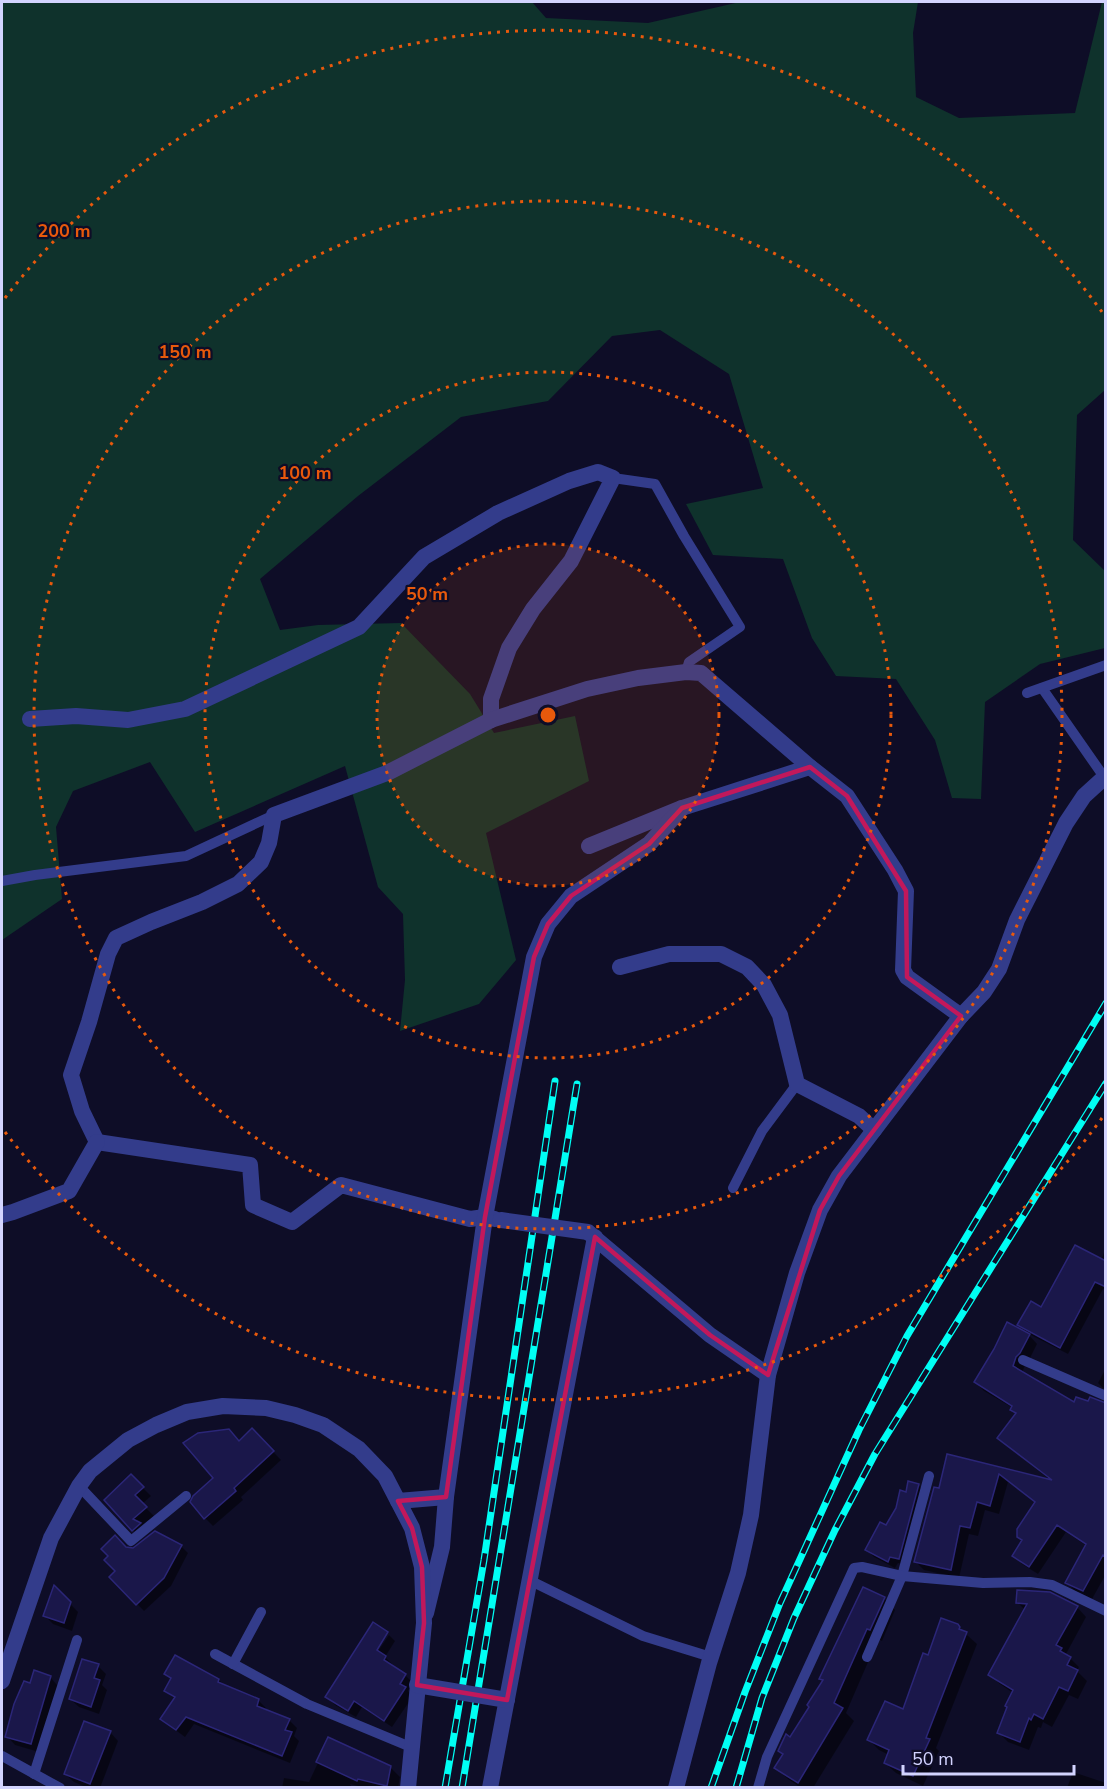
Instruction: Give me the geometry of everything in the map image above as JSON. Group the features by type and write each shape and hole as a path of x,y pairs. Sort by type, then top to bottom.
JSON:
{"street":[{"path":"30,719 76,716 128,720 185,709 359,627 424,557 498,513 569,481 598,472 613,478 571,561 533,609 509,648 491,699 491,720"},
{"path":"97,1142 82,1110 71,1075 108,954 116,938 202,902 238,884 261,862 269,843 274,815 387,773 491,720 587,689 638,678 686,672 701,673 847,796 906,891 903,970 907,977 961,1016"},
{"path":"589,846 682,808 810,767"},
{"path":"676,1788 711,1657 738,1573 751,1515 768,1375 797,1273 819,1210 839,1176 961,1016 984,992 999,969 1017,920 1066,823 1084,795 1105,776"},
{"path":"423,1623 442,1547 446,1497 534,957 548,924 571,896 649,844 682,808"},
{"path":"620,967 669,954 721,954 747,967 764,985 780,1015 797,1084 859,1116 874,1130"},
{"path":"97,1142 250,1165 253,1205 292,1221 340,1185 470,1219 493,1218 591,1235 710,1335 768,1375"},
{"path":"2,1215 69,1191 97,1142"},
{"path":"490,1788 591,1235"},
{"path":"2,1682 51,1538 79,1486 90,1471 128,1440 187,1412 223,1406 266,1408 295,1414 323,1425 359,1449 385,1476 412,1528 422,1567 423,1623 408,1788"},
{"path":"398,1501 446,1497"},
{"path":"417,1685 507,1700"}],"lane":[{"path":"613,478 655,484 684,536 741,627 689,662 686,672"},
{"path":"1027,693 1106,666"},
{"path":"1042,688 1105,776"},
{"path":"2,881 186,856 274,815"},
{"path":"733,1188 762,1131 797,1084"},
{"path":"1023,1360 1106,1396"},
{"path":"867,1657 902,1576 929,1476"},
{"path":"79,1486 131,1541 186,1496"},
{"path":"758,1788 767,1757 854,1568 862,1567 902,1576 983,1583 1041,1583 1065,1591 1106,1611"},
{"path":"529,1580 643,1636 711,1657"},
{"path":"233,1664 261,1612"},
{"path":"34,1774 77,1640"},
{"path":"215,1654 307,1704 412,1748"},
{"path":"2,1756 60,1788"}],"highlighted area":[{"path":"810,767 847,796 906,891 907,977 961,1016 839,1176 820,1210 768,1375 710,1335 595,1237 507,1700 417,1685 424,1623 422,1567 412,1528 398,1501 446,1497 485,1217 534,957 548,924 571,896 649,844 682,808"}],"green space":[{"path":"2,2 532,2 546,18 648,23 740,2 918,2 913,33 916,97 959,118 1075,113 1102,2 1105,2 1105,390 1077,415 1073,540 1105,571 1105,648 1040,664 985,702 981,799 952,798 935,740 896,679 836,676 812,638 783,559 713,555 686,504 763,488 729,374 660,330 612,336 548,401 461,417 358,496 260,579 280,630 318,625 401,623 470,694 494,733 575,716 589,781 486,833 516,960 479,1004 400,1031 405,980 403,914 378,887 345,766 195,832 150,762 73,791 56,827 62,899 2,940"}],"building":[{"path":"1075,1245 1106,1261 1106,1287 1095,1282 1060,1348 1017,1325 1031,1301 1041,1307"},
{"path":"1007,1322 1030,1334 1013,1366 1074,1402 1076,1397 1088,1401 1090,1397 1106,1403 1105,1556 1103,1555 1083,1591 1065,1583 1086,1544 1057,1525 1029,1567 1012,1556 1022,1540 1017,1537 1017,1529 1035,1502 999,1474 990,1506 977,1502 970,1528 960,1526 951,1570 914,1562 934,1487 939,1488 947,1454 1052,1480 997,1438 1016,1413 1010,1410 1012,1406 974,1382"},
{"path":"252,1428 274,1451 234,1488 236,1491 204,1519 190,1502 193,1496 213,1478 183,1443 198,1433 229,1429 239,1441"},
{"path":"131,1474 144,1487 135,1495 147,1507 133,1519 141,1523 132,1531 104,1500"},
{"path":"908,1481 919,1484 899,1559 890,1557 888,1562 865,1550 880,1522 886,1525 896,1508 900,1490 906,1492"},
{"path":"155,1531 182,1545 164,1578 136,1605 109,1577 115,1571 104,1560 108,1556 101,1549 115,1535 126,1547 133,1548"},
{"path":"54,1585 71,1602 64,1623 43,1616"},
{"path":"863,1587 885,1597 870,1630 867,1629 834,1703 843,1708 798,1783 774,1768 783,1754 778,1751 786,1734 790,1737 823,1680 819,1679"},
{"path":"1017,1590 1050,1592 1078,1606 1056,1645 1062,1648 1060,1651 1071,1657 1067,1665 1078,1670 1068,1691 1059,1687 1043,1719 1034,1714 1031,1720 1029,1718 1020,1742 997,1733 1007,1707 1005,1706 1013,1690 988,1675 1027,1604 1016,1603"},
{"path":"941,1618 958,1624 959,1629 967,1632 926,1738 930,1739 913,1776 884,1763 889,1750 867,1740 885,1701 903,1709 923,1653 928,1655"},
{"path":"373,1622 388,1632 377,1650 386,1656 384,1660 406,1674 400,1684 406,1687 384,1721 354,1701 348,1711 325,1697"},
{"path":"175,1655 219,1679 218,1682 259,1699 257,1706 290,1719 285,1730 292,1732 282,1756 186,1717 176,1730 160,1719 175,1697 164,1691 171,1678 164,1674"},
{"path":"82,1659 99,1664 94,1678 100,1680 91,1707 69,1699"},
{"path":"34,1670 51,1676 31,1744 5,1737 14,1704 24,1681 30,1683"},
{"path":"84,1721 111,1731 90,1784 64,1774"},
{"path":"328,1737 391,1766 387,1786 358,1779 357,1781 316,1762"}],"railway":[{"path":"711,1788 780,1603 859,1430 907,1336 1106,1003"},
{"path":"445,1788 484,1560 555,1081"},
{"path":"736,1788 762,1698 794,1618 835,1530 875,1454 1106,1083"},
{"path":"462,1788 577,1084"}]}
